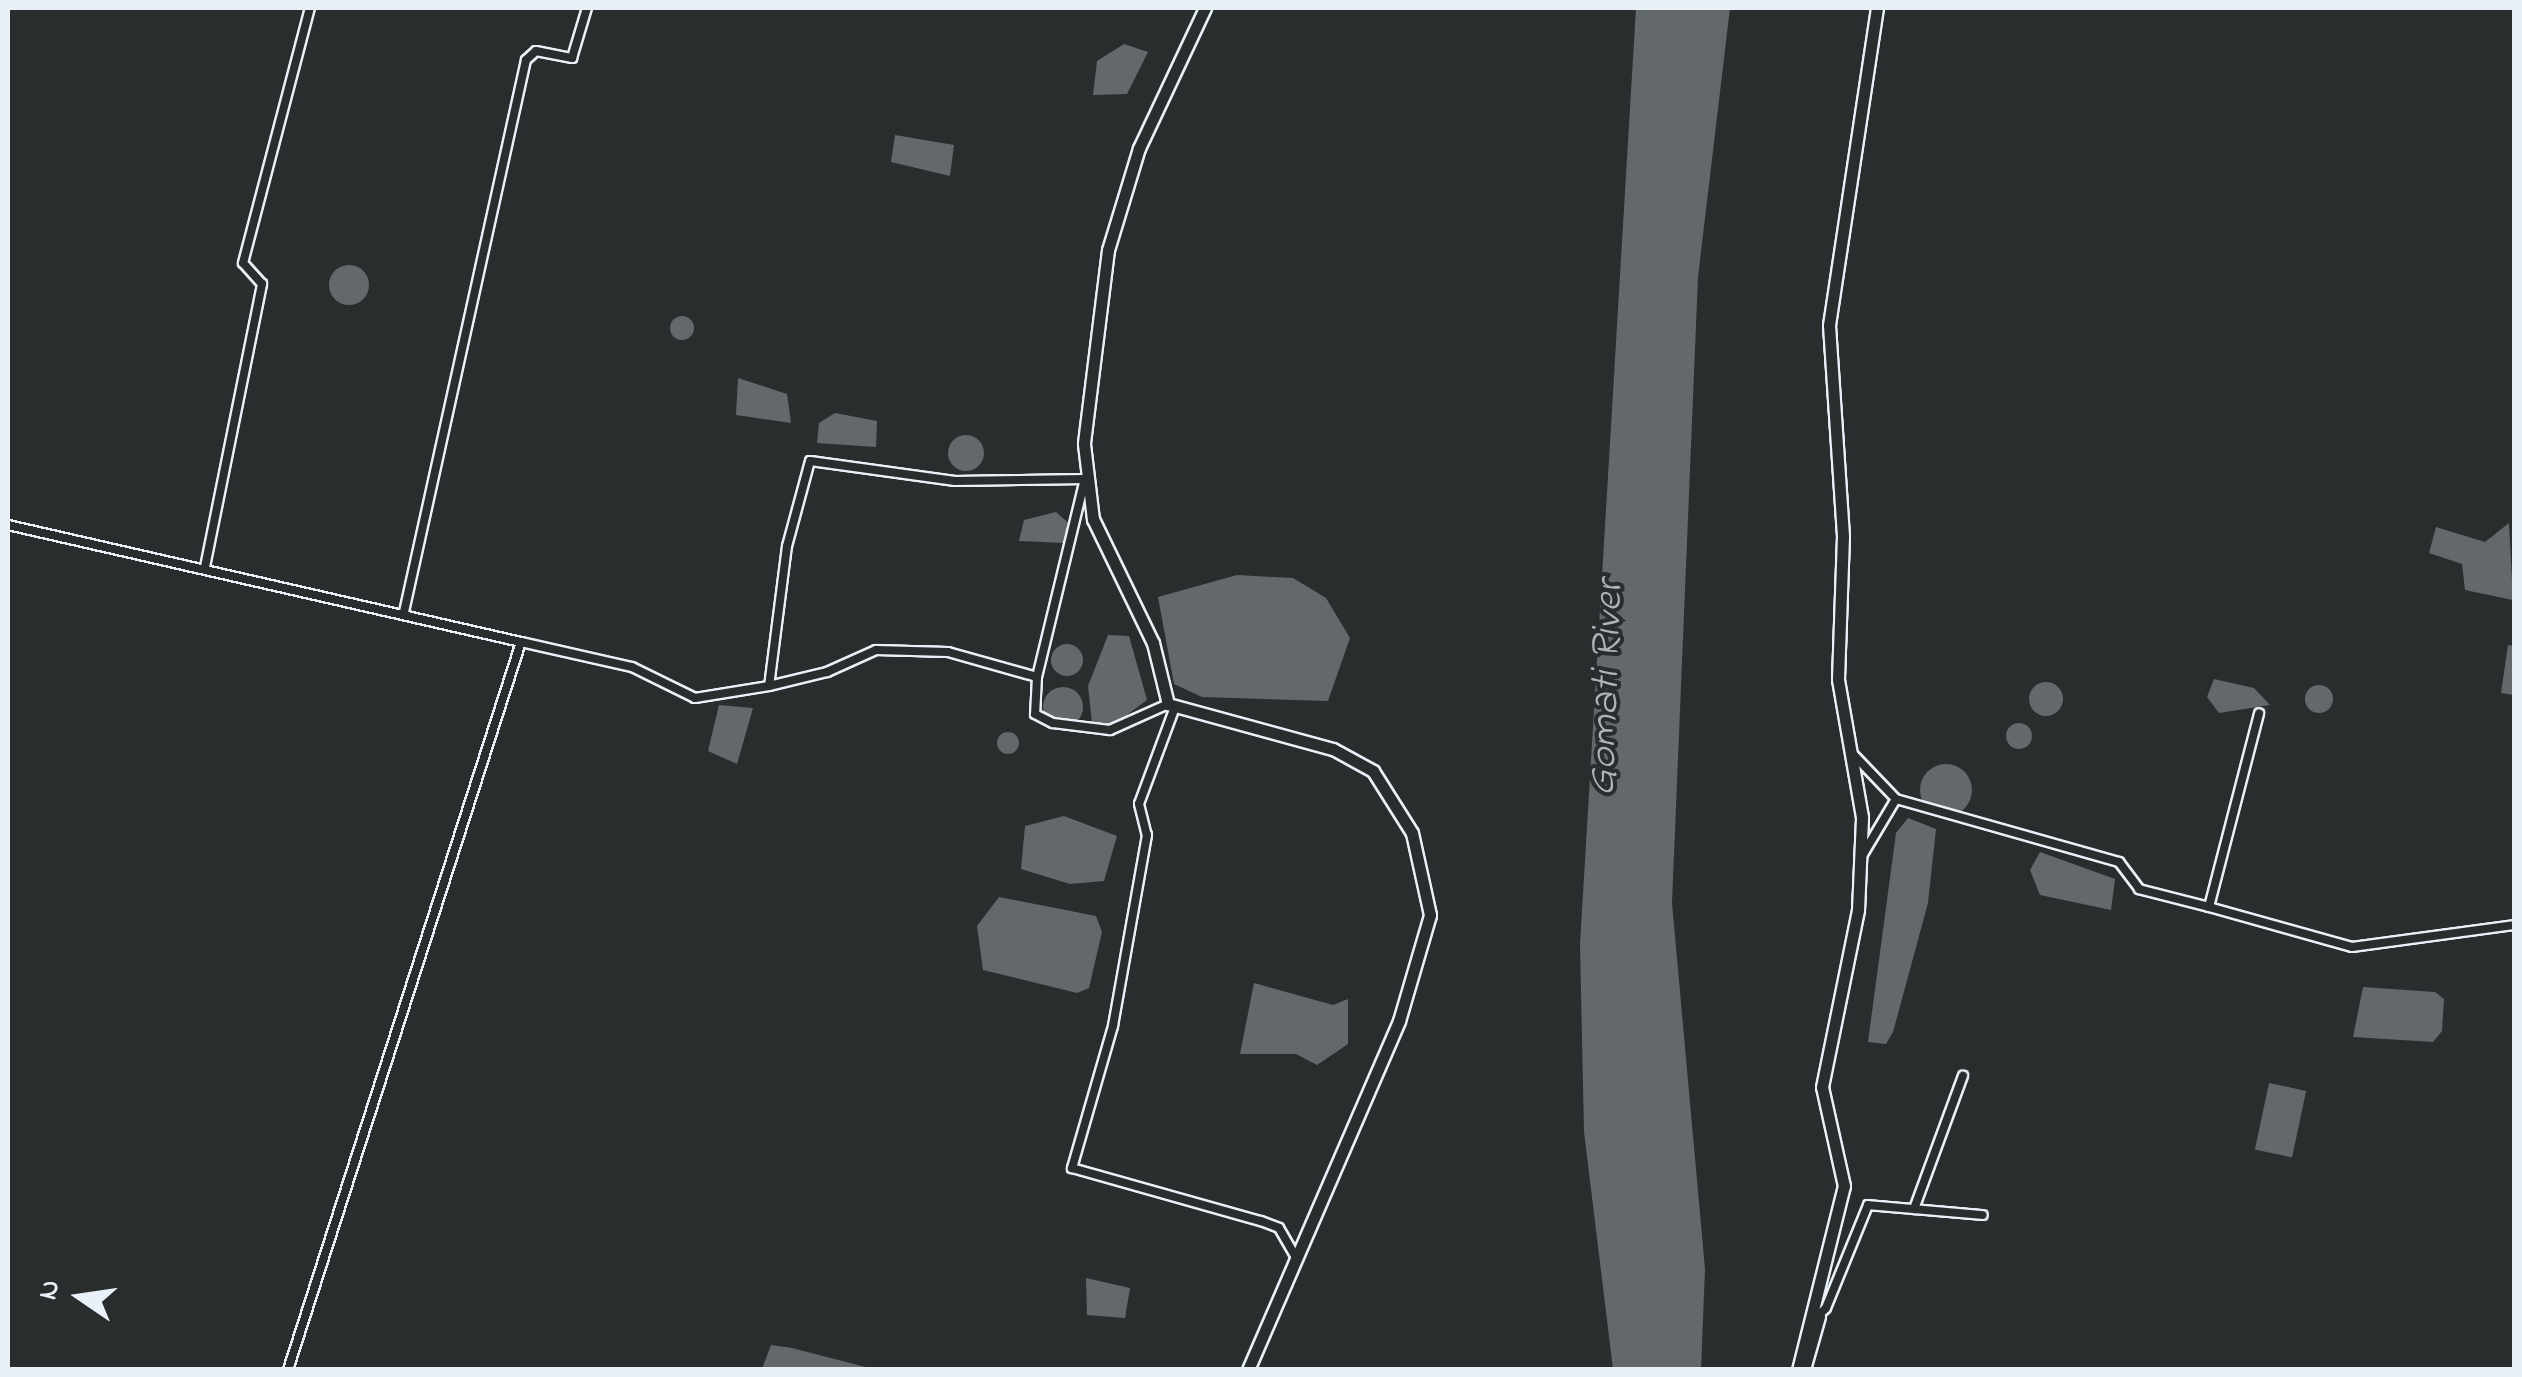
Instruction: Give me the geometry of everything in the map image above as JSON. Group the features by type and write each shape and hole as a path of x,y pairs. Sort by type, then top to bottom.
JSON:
{"main road":[{"path":"1205,8 1119,202 1089,378 1085,479 1172,705 1332,749 1373,770 1399,804 1422,864 1430,915 1416,965 1297,1261 1248,1370"},
{"path":"1798,1370 1844,1186 1822,1087 1860,860 1850,750 1838,679 1843,536 1829,325 1878,8"}],"street":[{"path":"204,567 262,284 243,262 310,8"},
{"path":"404,612 526,60 536,51 572,58 587,8"},
{"path":"769,686 790,530 810,461 955,481 1085,479 1037,677 1035,714 1053,723 1110,730 1172,705"},
{"path":"8,525 404,612 632,667 696,698 769,686 876,650 948,652 1037,677"},
{"path":"288,1370 521,642"},
{"path":"1172,705 1140,804 1146,835 1113,1026 1072,1168 1261,1220 1288,1238 1297,1261"},
{"path":"2209,907 2259,714"},
{"path":"1850,750 1896,799 2119,862 2139,890 2352,948 2514,925"},
{"path":"1860,860 1896,799"},
{"path":"1914,1209 1963,1076"},
{"path":"1806,1370 1822,1313 1868,1205 1983,1215"},
{"path":"1810,1323 1822,1313"}],"water":[{"name":"Gomati River","path":"1636,8 1730,8 1698,277 1672,903 1705,1269 1701,1370 1613,1369 1584,1132 1580,944"},
{"path":"1124,44 1148,52 1127,94 1093,95 1097,61"},
{"path":"895,135 954,145 950,176 891,162"},
{"path":"349,265 363,271 369,285 363,299 349,305 335,299 329,285 335,271"},
{"path":"682,316 694,328 682,340 670,328"},
{"path":"738,378 787,394 791,423 736,415"},
{"path":"835,413 877,421 876,447 817,443 819,423"},
{"path":"966,435 979,440 984,453 979,466 966,471 953,466 948,453 953,440"},
{"path":"1056,512 1073,527 1064,543 1019,541 1024,520"},
{"path":"2509,523 2513,600 2465,590 2462,564 2429,553 2436,527 2485,542"},
{"path":"1237,575 1293,578 1326,598 1350,638 1328,701 1202,697 1174,684 1158,597"},
{"path":"1108,635 1129,636 1147,700 1112,726 1092,723 1088,686"},
{"path":"1067,644 1078,649 1083,660 1078,671 1067,676 1056,671 1051,660 1056,649"},
{"path":"2508,645 2514,646 2514,695 2501,693"},
{"path":"2214,679 2254,688 2270,705 2219,713 2207,697"},
{"path":"2046,682 2058,687 2063,699 2058,711 2046,716 2034,711 2029,699 2034,687"},
{"path":"2319,685 2329,689 2333,699 2329,709 2319,713 2309,709 2305,699 2309,689"},
{"path":"1063,687 1077,693 1083,707 1077,721 1063,727 1049,721 1043,707 1049,693"},
{"path":"719,705 753,708 737,764 708,751"},
{"path":"2019,723 2028,727 2032,736 2028,745 2019,749 2010,745 2006,736 2010,727"},
{"path":"1008,732 1016,735 1016,751 1008,754 1000,751 997,743 1000,735"},
{"path":"1946,764 1964,772 1972,790 1964,808 1946,816 1928,808 1920,790 1928,772"},
{"path":"1064,816 1117,836 1104,881 1070,884 1021,869 1025,826"},
{"path":"1908,818 1936,829 1928,903 1893,1032 1886,1044 1868,1042 1896,833"},
{"path":"2040,852 2115,879 2111,910 2040,895 2030,870"},
{"path":"999,897 1096,916 1102,932 1089,988 1077,993 983,970 977,926"},
{"path":"1254,983 1333,1005 1348,999 1348,1044 1317,1065 1296,1054 1240,1054"},
{"path":"2363,987 2435,992 2444,999 2442,1031 2433,1042 2353,1037"},
{"path":"2269,1083 2306,1091 2292,1157 2255,1150"},
{"path":"1086,1278 1130,1288 1125,1318 1087,1315"},
{"path":"771,1345 792,1348 873,1369 762,1369"}]}
